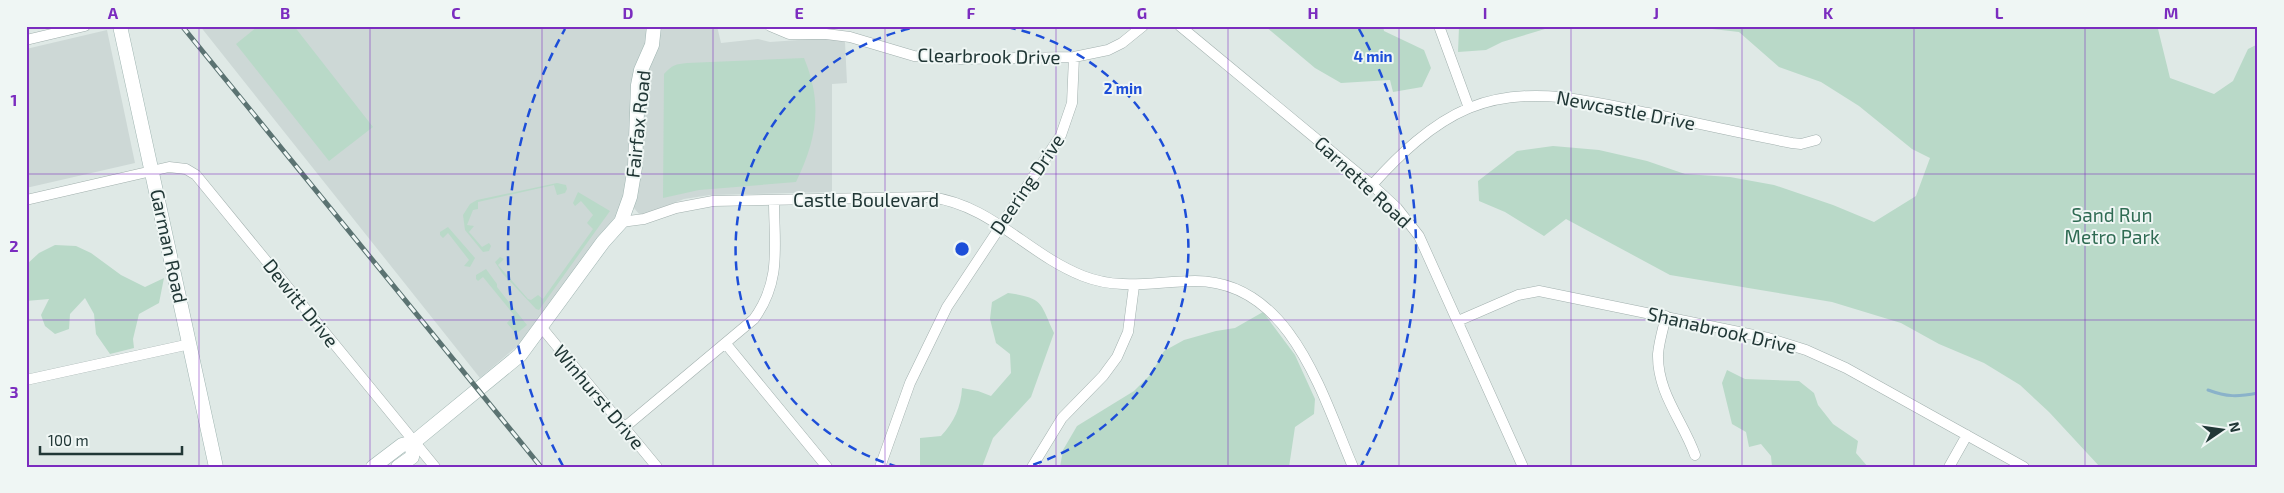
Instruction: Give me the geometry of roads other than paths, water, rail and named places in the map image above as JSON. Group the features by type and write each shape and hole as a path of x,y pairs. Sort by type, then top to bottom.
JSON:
{"street":[{"path":"26,40 86,26"},
{"name":"Garman Road","path":"120,26 216,467"},
{"name":"Fairfax Road","path":"621,222 634,176 638,85 641,70 652,44 654,26"},
{"name":"Clearbrook Drive","path":"770,26 789,34 850,36 906,54 930,59 1074,57 1108,50 1122,44 1144,26"},
{"name":"Garnette Road","path":"1180,26 1372,185 1397,208 1419,236 1523,467"},
{"path":"1439,26 1469,108"},
{"name":"Deering Drive","path":"880,467 910,383 947,307 1000,225 1049,156 1061,135 1072,103 1074,57"},
{"name":"Newcastle Drive","path":"1372,185 1392,163 1428,132 1469,108 1498,101 1549,95 1597,101 1792,143 1801,144 1816,140"},
{"name":"Dewitt Drive","path":"26,200 169,167 186,169 196,175 435,467"},
{"name":"Castle Boulevard","path":"621,222 644,218 698,203 930,197 953,201 970,207 1066,269 1104,282 1134,286 1181,281 1211,282 1242,291 1272,313 1295,340 1308,364 1353,467"},
{"path":"625,428 754,320 771,290 774,266 774,200"},
{"path":"373,467 402,445 414,442 520,355 542,328 603,242 621,222"},
{"path":"1032,467 1062,418 1103,376 1117,357 1128,332 1134,286"},
{"name":"Shanabrook Drive","path":"1458,321 1518,295 1538,291 1768,338 1806,350 1846,368 2024,467"},
{"path":"1666,316 1659,348 1660,376 1670,404 1688,436 1695,455"},
{"name":"Winhurst Drive","path":"542,328 657,467"},
{"path":"26,380 190,344"},
{"path":"726,344 826,467"},
{"path":"1949,467 1966,435"},
{"path":"398,467 412,457 414,442"}],"waterway":[{"path":"2208,390 2232,396 2258,393"}],"railway":[{"path":"182,26 541,467"}],"park label":[{"name":"Sand Run Metro Park","path":"2112,226"}]}
